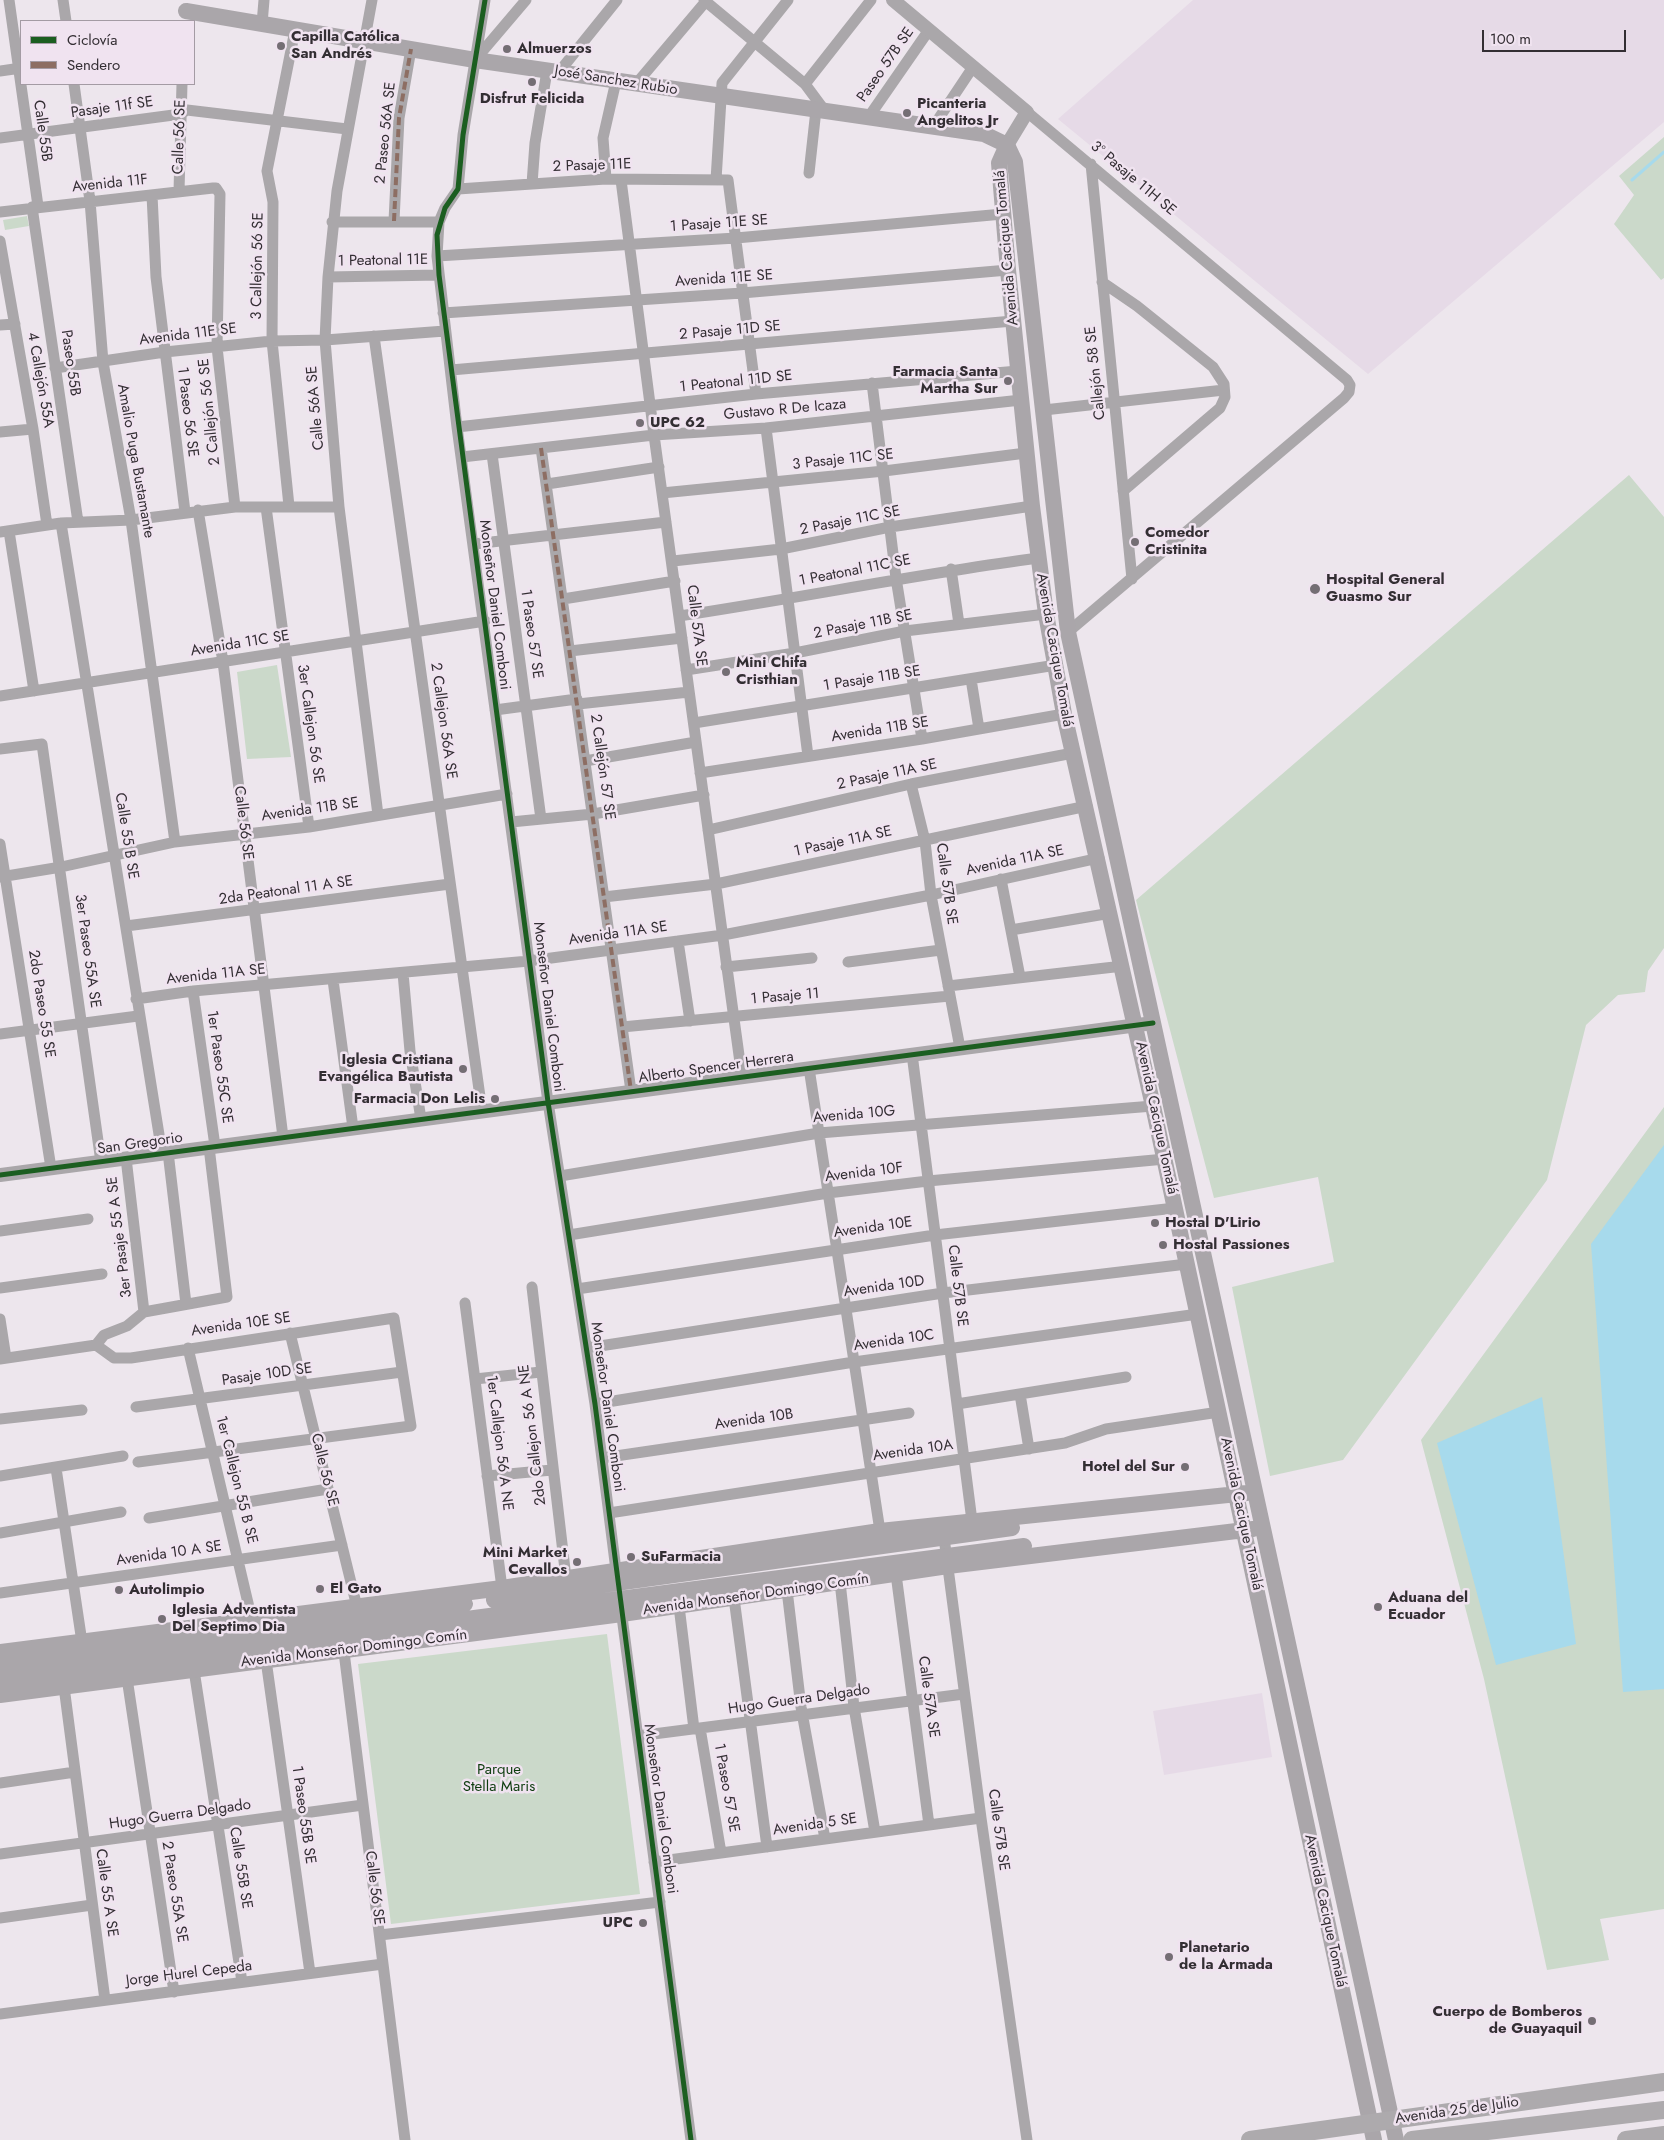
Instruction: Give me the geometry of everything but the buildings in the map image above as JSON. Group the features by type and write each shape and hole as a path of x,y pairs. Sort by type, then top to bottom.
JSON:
{"main road":[{"name":"José Sanchez Rubio","path":"186,8 295,30 475,60 984,134 1007,145"},
{"name":"Avenida Cacique Tomalá","path":"1007,145 999,163 1026,453 1046,614 1064,714 1099,858 1165,1159 1372,2132"},
{"name":"Avenida Cacique Tomalá","path":"1007,145 1015,162 1068,632 1396,2140"},
{"name":"Avenida Monseñor Domingo Comín","path":"0,1680 127,1678 266,1660 618,1584 880,1531 943,1530 972,1521 1254,1492"},
{"name":"Avenida Monseñor Domingo Comín","path":"0,1652 83,1649 618,1584 943,1530 1203,1504 1236,1494"},
{"name":"Avenida Monseñor Domingo Comín","path":"0,1667 83,1649 252,1620 566,1578 618,1584 948,1560 1210,1524 1244,1530 1263,1527"},
{"name":"Avenida Monseñor Domingo Comín","path":"0,1695 63,1679 343,1642 622,1614 679,1606 896,1574 948,1560"},
{"name":"Avenida 25 de Julio","path":"1250,2140 1372,2132 1393,2121 1664,2082"},
{"name":"Avenida 25 de Julio","path":"1412,2140 1664,2110"},
{"path":"1626,2140 1664,2135"}],"street":[{"name":"Calle 55B","path":"8,0 20,68"},
{"path":"63,0 66,20"},
{"path":"262,24 264,0"},
{"name":"Calle 56A SE","path":"372,0 347,129 332,222 325,340 339,507 378,815"},
{"name":"Monseñor Daniel Comboni","path":"485,0 463,136 458,189 445,208 439,222 437,256 450,370 485,620 494,710 511,822 548,1102 596,1404 691,2140"},
{"path":"475,60 526,0"},
{"path":"532,184 534,143 553,72 616,0"},
{"path":"756,394 736,238 722,180 722,83 788,0"},
{"path":"805,84 871,0"},
{"name":"3° Pasaje 11H SE","path":"893,0 1091,164 1350,385 1350,392 1344,398 1132,579"},
{"path":"636,84 706,1 805,84 821,110 809,173"},
{"name":"3 Callejón 56 SE","path":"289,506 272,341 273,202 267,171 295,30"},
{"name":"Paseo 57B SE","path":"868,118 929,30"},
{"name":"2 Paseo 56A SE","path":"394,221 399,118 411,49"},
{"path":"933,128 973,67"},
{"path":"0,71 20,68"},
{"path":"606,179 603,138 616,81"},
{"name":"Calle 55B","path":"22,85 35,207"},
{"name":"Amalio Puga Bustamante","path":"74,85 90,201 103,362 131,520 154,672 175,842"},
{"name":"Calle 56 SE","path":"179,191 182,85"},
{"name":"Pasaje 11f SE","path":"0,138 181,114 187,110 347,129"},
{"path":"1007,145 1027,112"},
{"name":"Callejón 58 SE","path":"1091,164 1132,579"},
{"name":"2 Pasaje 11E","path":"458,189 606,179 722,180"},
{"name":"Calle 57A SE","path":"621,180 658,467 673,561 686,670 742,1077"},
{"name":"Avenida 11F","path":"0,212 213,188 216,188 220,194"},
{"name":"2 Callejón 56 SE","path":"220,194 217,347 235,507"},
{"name":"1 Paseo 56 SE","path":"152,195 156,277 185,512"},
{"name":"Paseo 55B","path":"35,207 55,368 78,522"},
{"name":"1 Pasaje 11E SE","path":"437,256 736,238 1003,214"},
{"path":"332,222 439,222"},
{"name":"4 Callejón 55A","path":"0,241 33,429 47,525"},
{"name":"Avenida 11E SE","path":"443,313 742,293 1008,270"},
{"name":"1 Peatonal 11E","path":"328,277 439,275"},
{"path":"1102,282 1137,306 1213,367 1222,378 1224,390 1224,402 1220,408 1123,491"},
{"name":"2 Pasaje 11D SE","path":"450,370 1013,321"},
{"path":"0,325 15,324"},
{"name":"Avenida 11E SE","path":"55,368 165,352 272,341 325,340 445,331"},
{"name":"2 Callejon 56A SE","path":"374,336 482,1111"},
{"name":"1 Peatonal 11D SE","path":"458,428 756,394 1018,371"},
{"path":"872,383 896,578 922,739"},
{"path":"1044,410 1113,400 1224,390"},
{"name":"Gustavo R De Icaza","path":"462,457 654,435 766,428 1021,400"},
{"path":"766,428 808,756"},
{"path":"0,432 33,429"},
{"name":"2 Callejón 57 SE","path":"541,448 631,1091"},
{"name":"3 Pasaje 11C SE","path":"662,493 884,471 1026,453"},
{"name":"1 Paseo 57 SE","path":"492,454 502,542 541,819"},
{"path":"547,484 658,467"},
{"name":"2 Pasaje 11C SE","path":"673,561 781,549 890,527 1032,506"},
{"path":"34,691 4,532 60,523 131,520 198,510 235,507 339,507"},
{"name":"3er Callejon 56 SE","path":"266,507 309,827"},
{"name":"Calle 56 SE","path":"198,510 223,662 283,1137"},
{"path":"474,544 666,522"},
{"name":"Calle 55 B SE","path":"60,523 126,926 138,1016 165,1153"},
{"name":"1 Peatonal 11C SE","path":"679,616 788,599 896,578 1038,558"},
{"path":"952,569 960,624"},
{"path":"1068,632 1132,579"},
{"path":"563,599 675,581"},
{"name":"2 Pasaje 11B SE","path":"686,670 795,653 905,631 1046,614"},
{"name":"Avenida 11C SE","path":"0,696 485,620"},
{"path":"570,651 682,638"},
{"name":"1 Pasaje 11B SE","path":"694,723 1056,665"},
{"path":"971,679 979,729"},
{"path":"494,710 689,692"},
{"name":"Avenida 11B SE","path":"700,772 922,739 1064,714"},
{"path":"585,760 696,742"},
{"name":"3er Paseo 55A SE","path":"0,750 42,744 101,1162"},
{"name":"2 Pasaje 11A SE","path":"708,830 911,784 1073,753"},
{"name":"Calle 57B SE","path":"911,784 925,841 931,895 960,1048"},
{"name":"Avenida 11B SE","path":"2,877 60,867 175,842 309,827 507,794"},
{"path":"511,822 593,814 704,795"},
{"name":"1 Pasaje 11A SE","path":"604,896 716,884 1087,806"},
{"name":"2do Paseo 55 SE","path":"0,844 2,877 30,1030 51,1168"},
{"name":"Avenida 11A SE","path":"136,999 265,984 333,980 529,961 723,935 931,895 1099,858"},
{"path":"1000,879 1012,930 1020,977"},
{"name":"2da Peatonal 11 A SE","path":"126,926 450,884"},
{"path":"1012,930 1111,913"},
{"path":"678,941 690,1021"},
{"path":"848,962 941,950"},
{"path":"726,967 812,958"},
{"name":"1 Pasaje 11","path":"622,1027 949,991 1020,977 1123,966"},
{"path":"403,973 410,1051 422,1118"},
{"path":"333,980 353,1128"},
{"name":"1er Paseo 55C SE","path":"193,991 212,1147 227,1298"},
{"path":"0,1034 82,1021 138,1016"},
{"name":"Alberto Spencer Herrera","path":"283,1137 1153,1023"},
{"name":"Calle 57B SE","path":"912,1054 972,1521"},
{"path":"809,1068 880,1531"},
{"name":"Avenida 10G","path":"560,1176 819,1133 1153,1106"},
{"name":"San Gregorio","path":"0,1175 283,1137"},
{"path":"165,1153 186,1304"},
{"name":"3er Pasaje 55 A SE","path":"126,1158 144,1312"},
{"name":"Avenida 10F","path":"569,1235 828,1193 928,1181 1165,1159"},
{"name":"Avenida 10E","path":"577,1289 935,1235 1175,1208"},
{"path":"0,1231 88,1219"},
{"name":"Avenida 10D","path":"587,1348 845,1307 1187,1264"},
{"path":"0,1288 102,1274"},
{"name":"2do Callejon 56 A NE","path":"532,1287 566,1578"},
{"name":"Avenida 10E SE","path":"3,1359 96,1345 104,1335 127,1326 144,1312 227,1298"},
{"name":"1er Callejon 56 A NE","path":"465,1302 502,1588"},
{"name":"Avenida 10C","path":"596,1404 854,1362 1198,1314"},
{"name":"Avenida 10E SE","path":"96,1345 114,1358 131,1358 394,1318 402,1372"},
{"path":"0,1319 3,1359"},
{"name":"Calle 56 SE","path":"290,1333 357,1607"},
{"name":"1er Callejon 55 B SE","path":"188,1348 240,1559 252,1620"},
{"path":"138,1462 411,1426 402,1372"},
{"name":"Pasaje 10D SE","path":"136,1407 402,1372"},
{"path":"475,1379 541,1372"},
{"path":"957,1404 1126,1377"},
{"path":"1020,1394 1029,1449"},
{"path":"0,1419 82,1410"},
{"name":"Avenida 10A","path":"609,1513 1029,1449 1065,1443 1106,1429 1219,1412"},
{"name":"Avenida 10B","path":"602,1458 909,1413"},
{"path":"0,1476 123,1456"},
{"path":"56,1468 83,1649"},
{"path":"487,1476 552,1470"},
{"path":"149,1518 328,1488"},
{"path":"0,1533 121,1512"},
{"name":"Calle 57B SE","path":"943,1530 980,1818 1027,2140"},
{"name":"Avenida 10 A SE","path":"0,1593 342,1545"},
{"name":"Calle 57A SE","path":"896,1574 929,1825"},
{"path":"840,1582 854,1706 874,1832"},
{"path":"786,1590 802,1714 825,1839"},
{"path":"734,1598 768,1847"},
{"name":"1 Paseo 57 SE","path":"679,1606 697,1729 721,1853"},
{"name":"Calle 56 SE","path":"343,1642 405,2140"},
{"name":"1 Paseo 55B SE","path":"266,1660 310,1973"},
{"name":"Calle 55B SE","path":"194,1670 242,1982"},
{"name":"2 Paseo 55A SE","path":"127,1678 174,1992"},
{"name":"Calle 55 A SE","path":"63,1679 105,2000"},
{"name":"Hugo Guerra Delgado","path":"638,1736 752,1722 854,1706 964,1694"},
{"path":"0,1783 75,1772"},
{"name":"Hugo Guerra Delgado","path":"0,1854 363,1805"},
{"name":"Avenida 5 SE","path":"654,1862 980,1818"},
{"path":"380,1935 660,1902"},
{"path":"0,1918 92,1905"},
{"name":"Jorge Hurel Cepeda","path":"0,2014 383,1964"}],"shaded area":[{"path":"1193,0 1664,0 1664,122 1368,374 1058,119"},
{"path":"1262,1693 1272,1757 1164,1775 1153,1711"}],"green space":[{"path":"1664,137 1664,278 1661,280 1614,224 1634,195 1619,176"},
{"path":"27,216 29,226 5,230 3,220"},
{"path":"1629,475 1664,517 1664,948 1648,971 1645,992 1618,995 1586,1025 1547,1180 1343,1460 1270,1476 1232,1287 1334,1262 1318,1177 1214,1198 1136,900"},
{"path":"277,665 291,757 247,759 237,672"},
{"path":"1664,1107 1664,1909 1600,1919 1609,1960 1547,1970 1484,1679 1421,1440"},
{"name":"Parque Stella Maris","path":"607,1634 640,1894 391,1924 358,1664"}],"water":[{"path":"1664,1145 1664,1689 1623,1692 1591,1244"},
{"path":"1542,1397 1576,1644 1496,1665 1437,1443"}],"waterway":[{"path":"1632,180 1664,152"}],"marked path":[{"path":"394,221 399,118 411,49"},
{"path":"541,448 631,1091"}],"cycle path":[{"path":"485,0 463,135 458,189 445,208 437,235 439,275 548,1102 595,1404 691,2140"},
{"path":"0,1175 1153,1023"}],"place":[{"name":"Capilla Católica San Andrés","path":"281,46"},
{"name":"Almuerzos","path":"507,49"},
{"name":"Disfrut Felicida","path":"532,82"},
{"name":"Picanteria Angelitos Jr","path":"907,113"},
{"name":"Farmacia Santa Martha Sur","path":"1008,381"},
{"name":"UPC 62","path":"640,423"},
{"name":"Comedor Cristinita","path":"1135,542"},
{"name":"Hospital General Guasmo Sur","path":"1315,589"},
{"name":"Mini Chifa Cristhian","path":"726,672"},
{"name":"Iglesia Cristiana Evangélica Bautista","path":"463,1069"},
{"name":"Farmacia Don Lelis","path":"495,1099"},
{"name":"Hostal D'Lirio","path":"1155,1223"},
{"name":"Hostal Passiones","path":"1163,1245"},
{"name":"Hotel del Sur","path":"1185,1467"},
{"name":"SuFarmacia","path":"631,1557"},
{"name":"Mini Market Cevallos","path":"577,1562"},
{"name":"El Gato","path":"320,1589"},
{"name":"Autolimpio","path":"119,1590"},
{"name":"Aduana del Ecuador","path":"1378,1607"},
{"name":"Iglesia Adventista Del Septimo Dia","path":"162,1619"},
{"name":"UPC","path":"643,1923"},
{"name":"Planetario de la Armada","path":"1169,1957"},
{"name":"Cuerpo de Bomberos de Guayaquil","path":"1592,2021"}]}
